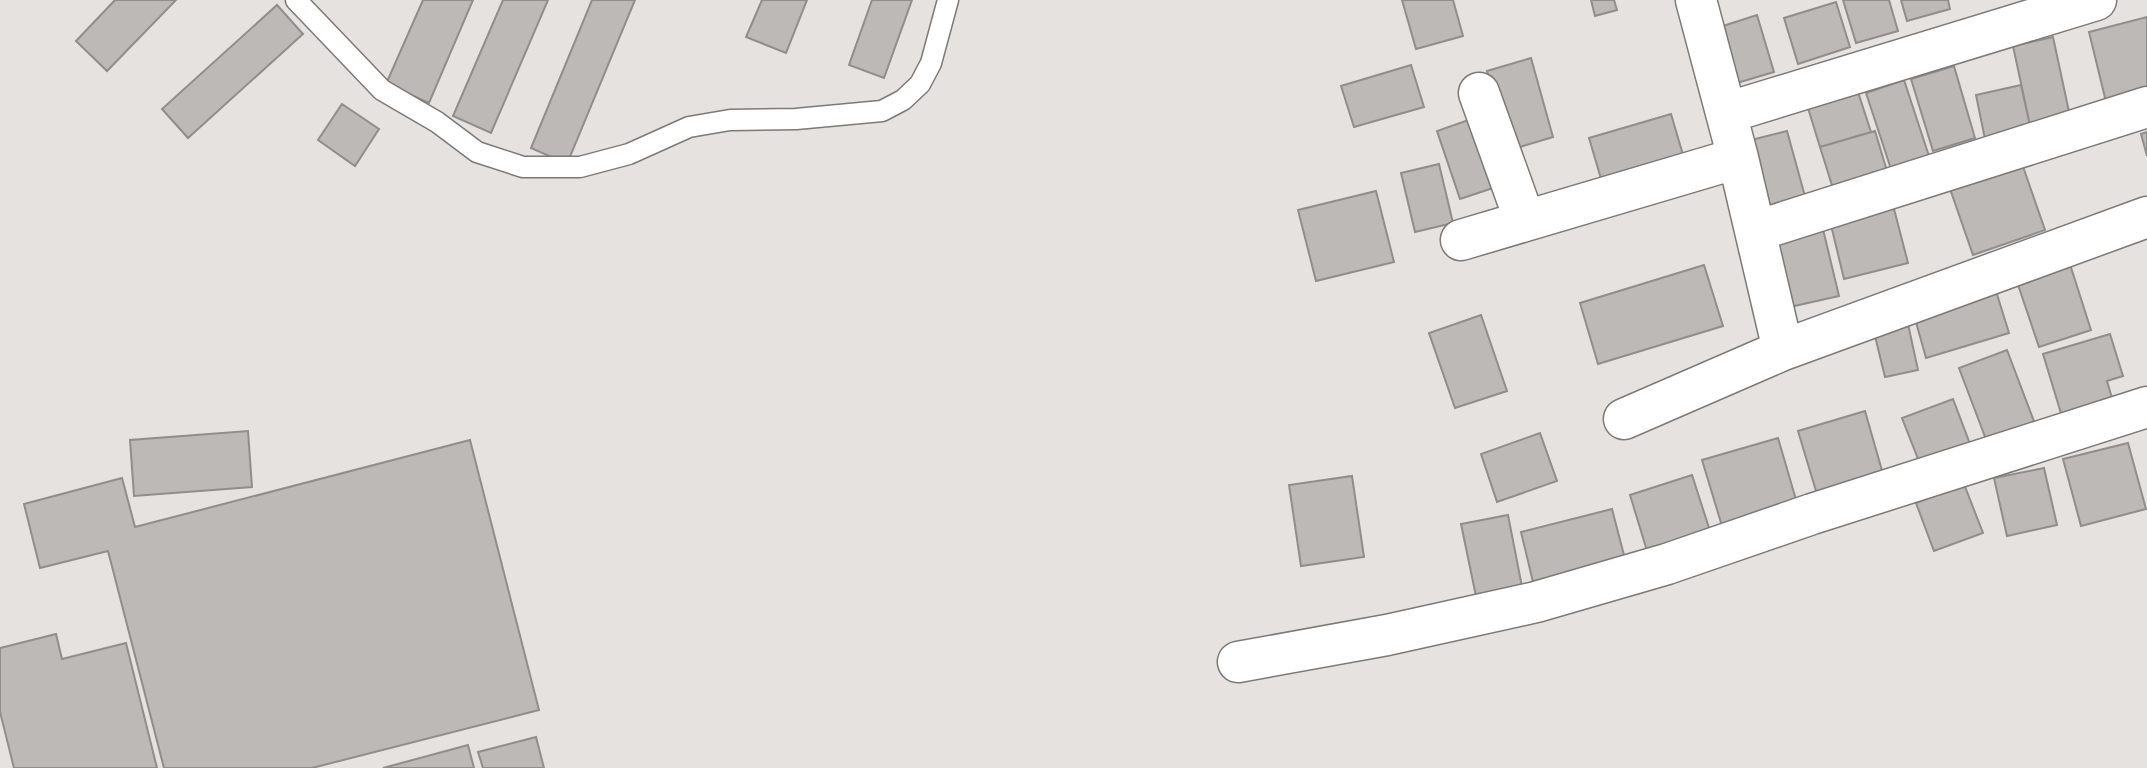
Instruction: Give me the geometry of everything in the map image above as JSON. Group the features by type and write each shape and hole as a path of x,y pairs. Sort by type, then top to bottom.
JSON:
{"street":[{"path":"1696,0 1738,158 1783,350"},
{"path":"1726,113 2096,0"},
{"path":"1479,93 1525,221"},
{"path":"1756,231 2147,107"},
{"path":"1461,240 1738,158"},
{"path":"1624,419 1783,350 2147,217"},
{"path":"1238,662 1387,635 1536,602 1667,564 1827,509 2147,407"}],"lane":[{"path":"296,0 382,90 437,122 477,152 523,167 580,167 629,154 689,127 730,120 796,119 882,111 903,100 920,84 931,63 948,0"}],"building":[{"path":"115,0 176,0 107,71 76,41"},
{"path":"423,0 473,0 429,103 386,84"},
{"path":"503,0 548,0 491,133 453,116"},
{"path":"592,0 635,0 567,164 531,148"},
{"path":"762,0 807,0 786,53 746,37"},
{"path":"872,0 912,0 884,78 849,65"},
{"path":"1402,0 1453,0 1463,36 1416,49"},
{"path":"1591,0 1614,0 1617,10 1595,16"},
{"path":"1843,0 1889,0 1898,31 1856,43"},
{"path":"1901,0 1948,0 1950,9 1907,21"},
{"path":"1836,2 1850,47 1798,64 1784,18"},
{"path":"277,5 303,34 188,138 162,109"},
{"path":"1757,15 1774,72 1737,83 1720,27"},
{"path":"2147,17 2147,96 2107,106 2089,32"},
{"path":"2053,37 2071,121 2031,130 2013,46"},
{"path":"1531,58 1553,137 1510,150 1487,71"},
{"path":"1411,65 1424,107 1354,127 1341,86"},
{"path":"1954,66 1975,138 1933,151 1911,79"},
{"path":"1904,80 1929,156 1891,169 1866,93"},
{"path":"2021,85 2031,130 1985,139 1976,95"},
{"path":"1858,92 1871,132 1820,147 1808,108"},
{"path":"342,104 379,129 355,166 318,140"},
{"path":"1671,114 1686,165 1604,189 1589,138"},
{"path":"1474,118 1496,187 1460,199 1437,131"},
{"path":"1787,131 1806,200 1762,212 1743,142"},
{"path":"1875,131 1890,181 1836,198 1820,147"},
{"path":"2147,132 2147,156 2141,134"},
{"path":"2019,155 2045,230 1973,255 1947,180"},
{"path":"1439,164 1453,223 1415,232 1401,173"},
{"path":"1376,191 1394,262 1316,281 1298,210"},
{"path":"1893,205 1908,263 1844,279 1830,221"},
{"path":"1822,225 1839,296 1790,307 1773,237"},
{"path":"2068,258 2091,330 2039,347 2015,276"},
{"path":"1704,265 1723,326 1598,364 1580,303"},
{"path":"1996,291 2009,333 1926,358 1914,315"},
{"path":"1481,315 1507,391 1455,408 1429,333"},
{"path":"1908,324 1918,370 1885,377 1874,332"},
{"path":"2110,334 2123,376 2107,381 2114,405 2063,420 2043,354"},
{"path":"2007,350 2035,424 1987,442 1959,368"},
{"path":"1953,399 1970,444 1920,464 1902,418"},
{"path":"1865,411 1885,481 1819,501 1798,431"},
{"path":"248,431 252,487 134,496 130,440"},
{"path":"1540,433 1557,481 1497,502 1481,454"},
{"path":"1778,438 1797,503 1722,526 1702,460"},
{"path":"470,440 539,710 312,768 164,768 108,551 40,568 24,504 122,478 135,527"},
{"path":"2128,443 2146,509 2081,526 2063,459"},
{"path":"2044,468 2057,525 2007,536 1994,478"},
{"path":"1692,475 1711,534 1648,554 1630,495"},
{"path":"1352,476 1364,557 1301,566 1289,485"},
{"path":"1964,484 1983,533 1934,551 1916,503"},
{"path":"1612,509 1625,559 1533,582 1521,532"},
{"path":"1508,515 1523,592 1477,601 1461,524"},
{"path":"56,634 62,659 126,643 157,768 14,768 0,712 0,648"},
{"path":"536,737 544,768 483,768 478,752"},
{"path":"468,745 474,768 383,768"}]}
